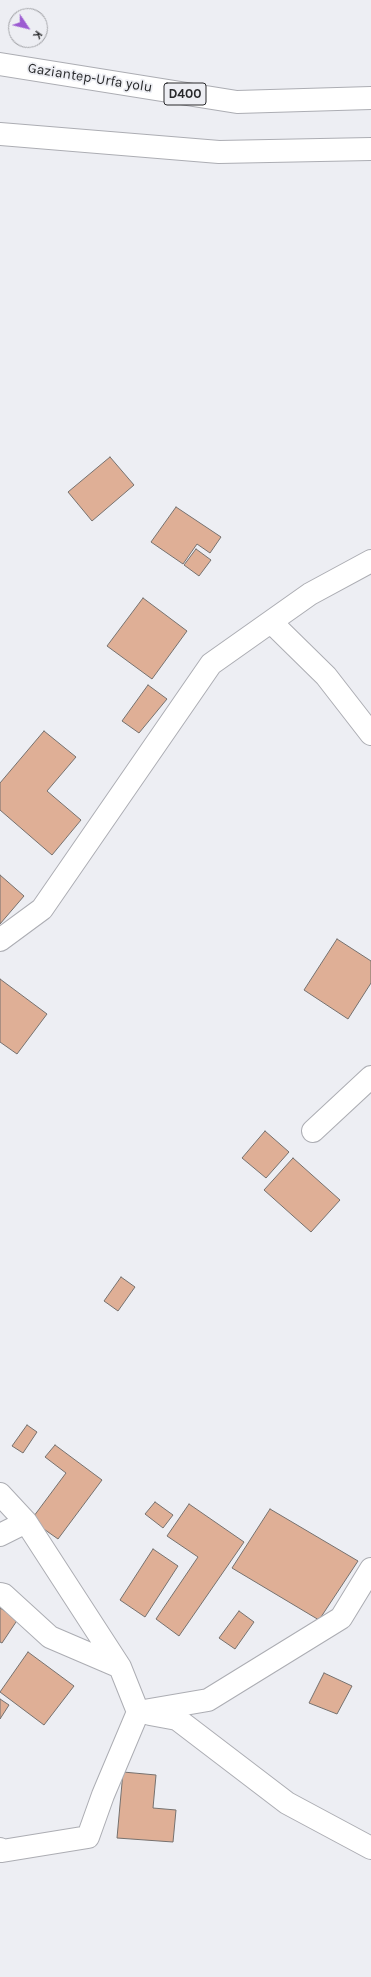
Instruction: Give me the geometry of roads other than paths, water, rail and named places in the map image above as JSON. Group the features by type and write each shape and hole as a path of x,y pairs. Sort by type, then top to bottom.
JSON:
{"main road":[{"name":"Gaziantep-Urfa yolu","path":"0,64 237,102 371,98"},
{"path":"0,134 219,152 371,149"},
{"path":"0,940 42,909 211,664 310,594 371,561"},
{"path":"270,622 326,676 371,734"},
{"path":"313,1131 371,1077"},
{"path":"0,1494 26,1522 120,1666 138,1712 103,1795 88,1837 2,1851 0,1849"},
{"path":"0,1535 26,1522"},
{"path":"138,1712 208,1700 341,1618 371,1569"},
{"path":"0,1594 4,1595 50,1637 120,1666"},
{"path":"138,1712 177,1719 287,1803 371,1848"}]}
